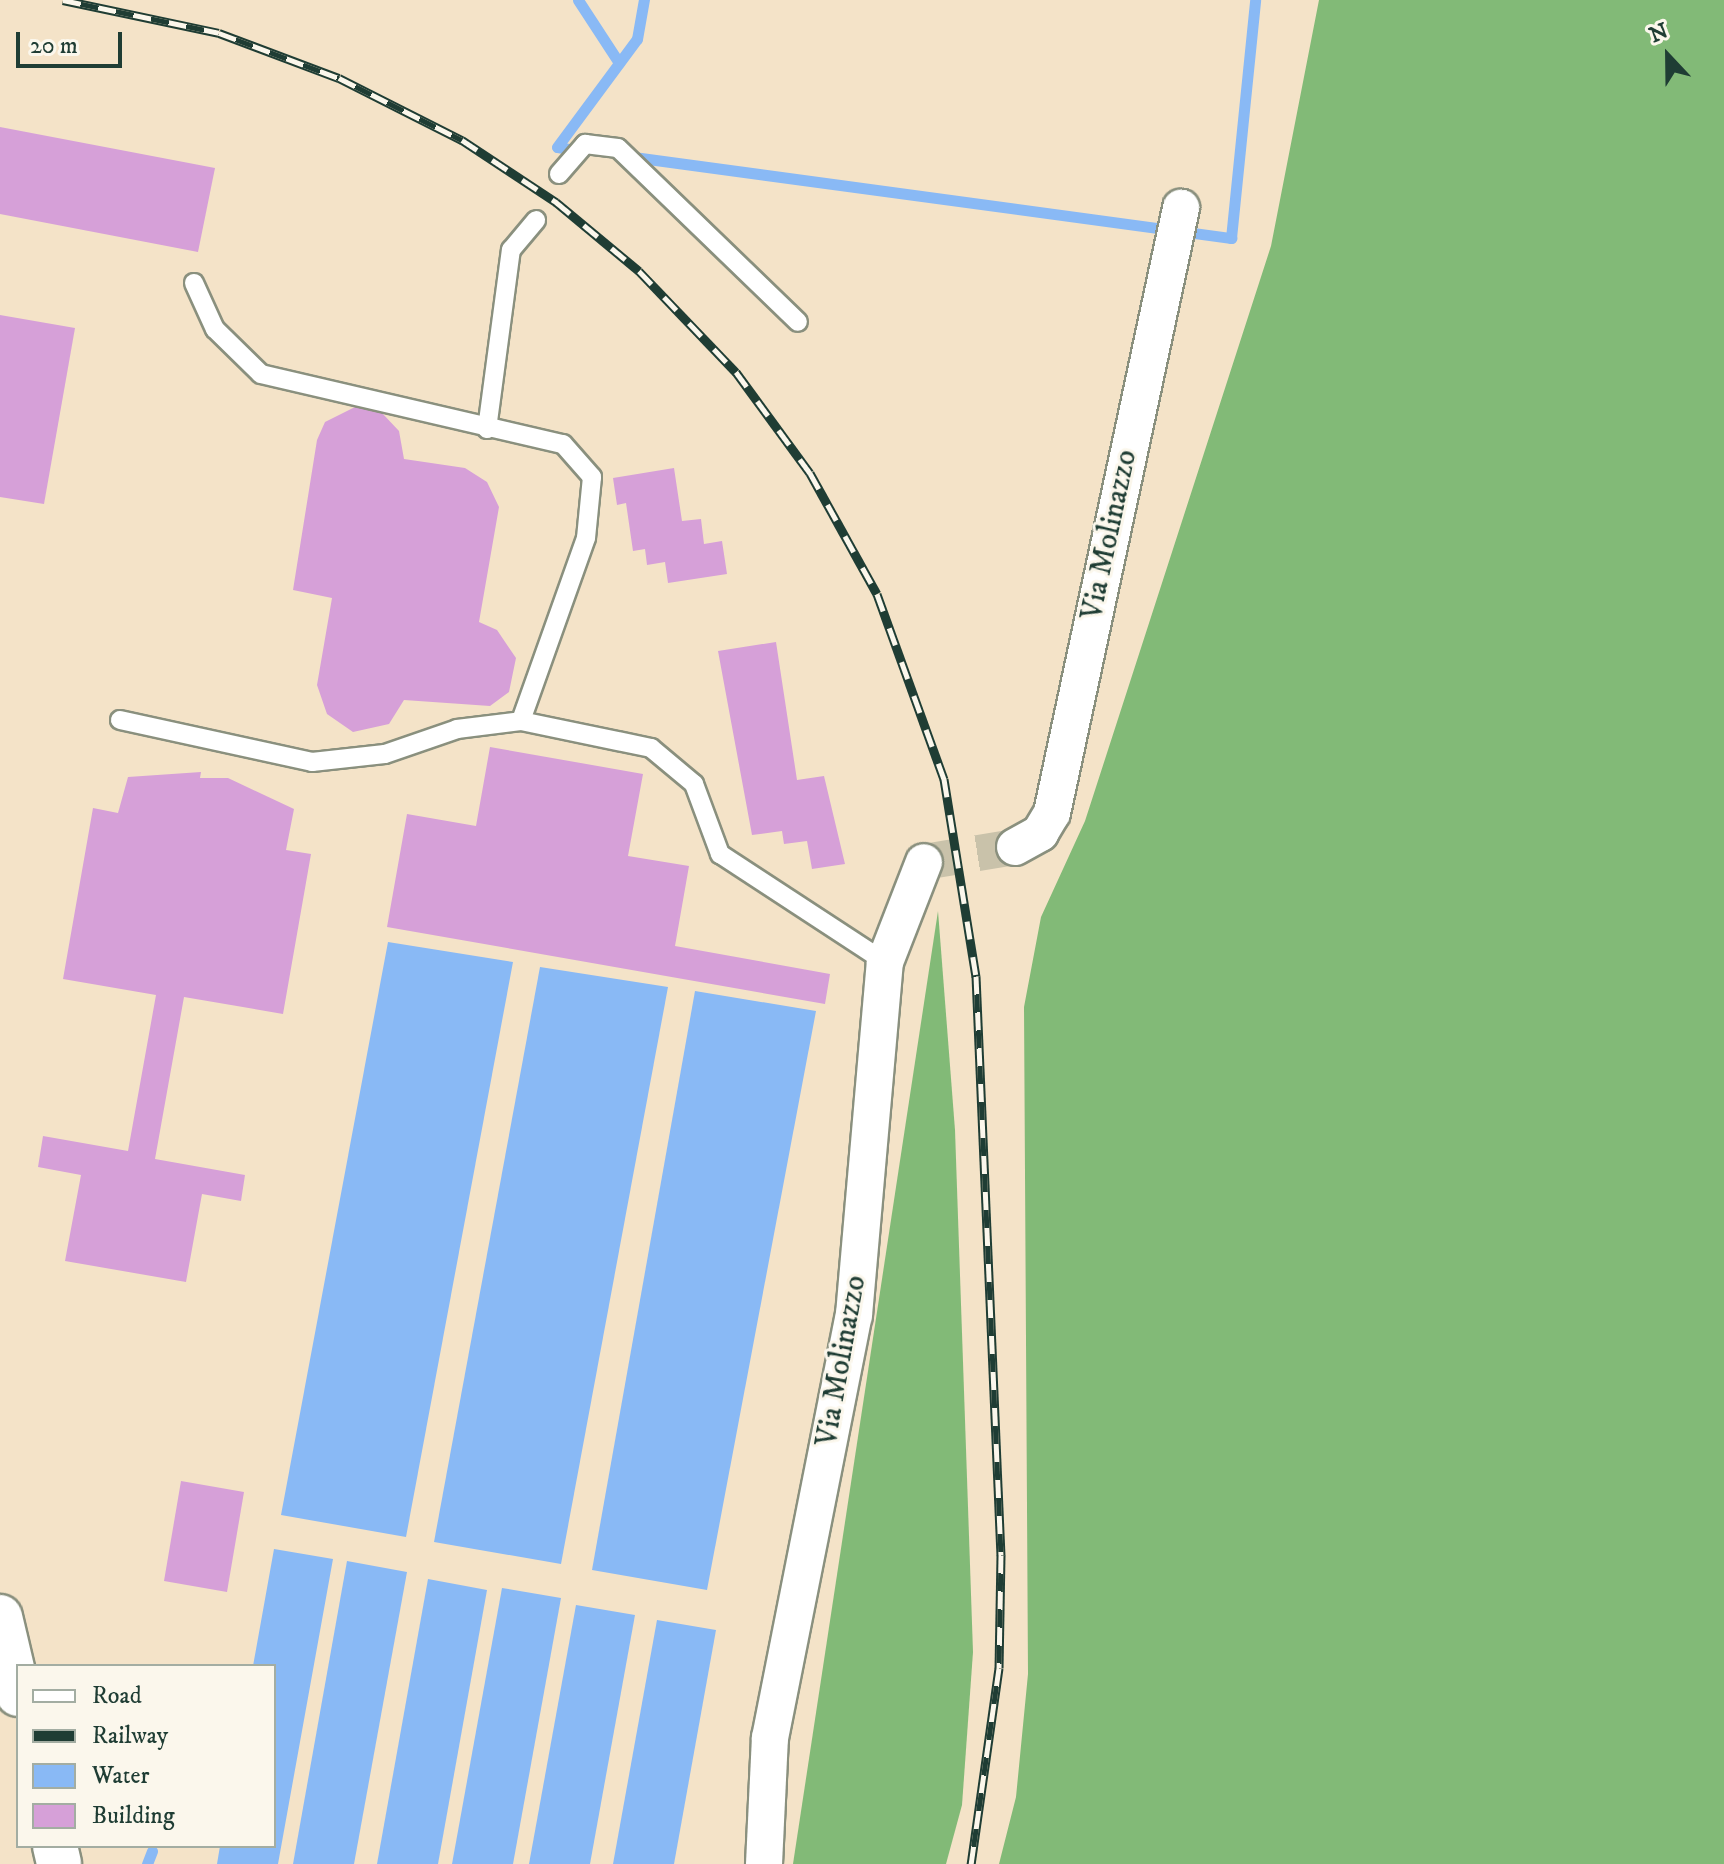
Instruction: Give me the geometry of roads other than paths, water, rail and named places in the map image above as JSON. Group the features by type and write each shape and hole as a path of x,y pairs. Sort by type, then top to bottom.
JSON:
{"highway":[{"path":"0,1617 16,1685"}],"street":[{"name":"Via Molinazzo","path":"1015,847 1040,833 1052,813 1181,208"},
{"name":"Via Molinazzo","path":"764,1864 770,1738 854,1315 885,962 924,862"}],"lane":[{"path":"559,174 585,144 618,148 798,322"},
{"path":"487,429 511,250 536,220"},
{"path":"194,283 215,329 261,374 487,429 563,444 592,477 586,538 521,721"},
{"path":"120,720 312,762 385,754 457,729 521,721 651,748 694,784 720,854 885,962"}],"water":[{"path":"388,942 513,962 406,1537 281,1515"},
{"path":"540,967 668,987 561,1564 434,1542"},
{"path":"695,991 816,1011 707,1590 592,1570"},
{"path":"274,1549 333,1559 278,1864 217,1864 220,1848 276,1848 276,1664 253,1664"},
{"path":"347,1561 407,1572 354,1864 293,1864"},
{"path":"428,1579 487,1590 438,1864 377,1864"},
{"path":"502,1588 561,1598 513,1864 452,1864"},
{"path":"576,1605 635,1615 590,1864 529,1864"},
{"path":"657,1620 716,1630 674,1864 613,1864"}],"waterway":[{"path":"578,0 619,63"},
{"path":"582,151 557,147 637,39 644,0"},
{"path":"626,156 1231,238 1255,0"},
{"path":"147,1864 152,1851"}],"tunnel":[{"path":"924,862 1015,847"}],"railway":[{"path":"63,0 219,33 339,78 462,140 556,202 639,271 736,372 810,473 877,594 944,779 976,976 1001,1555 999,1668 971,1864"}]}
